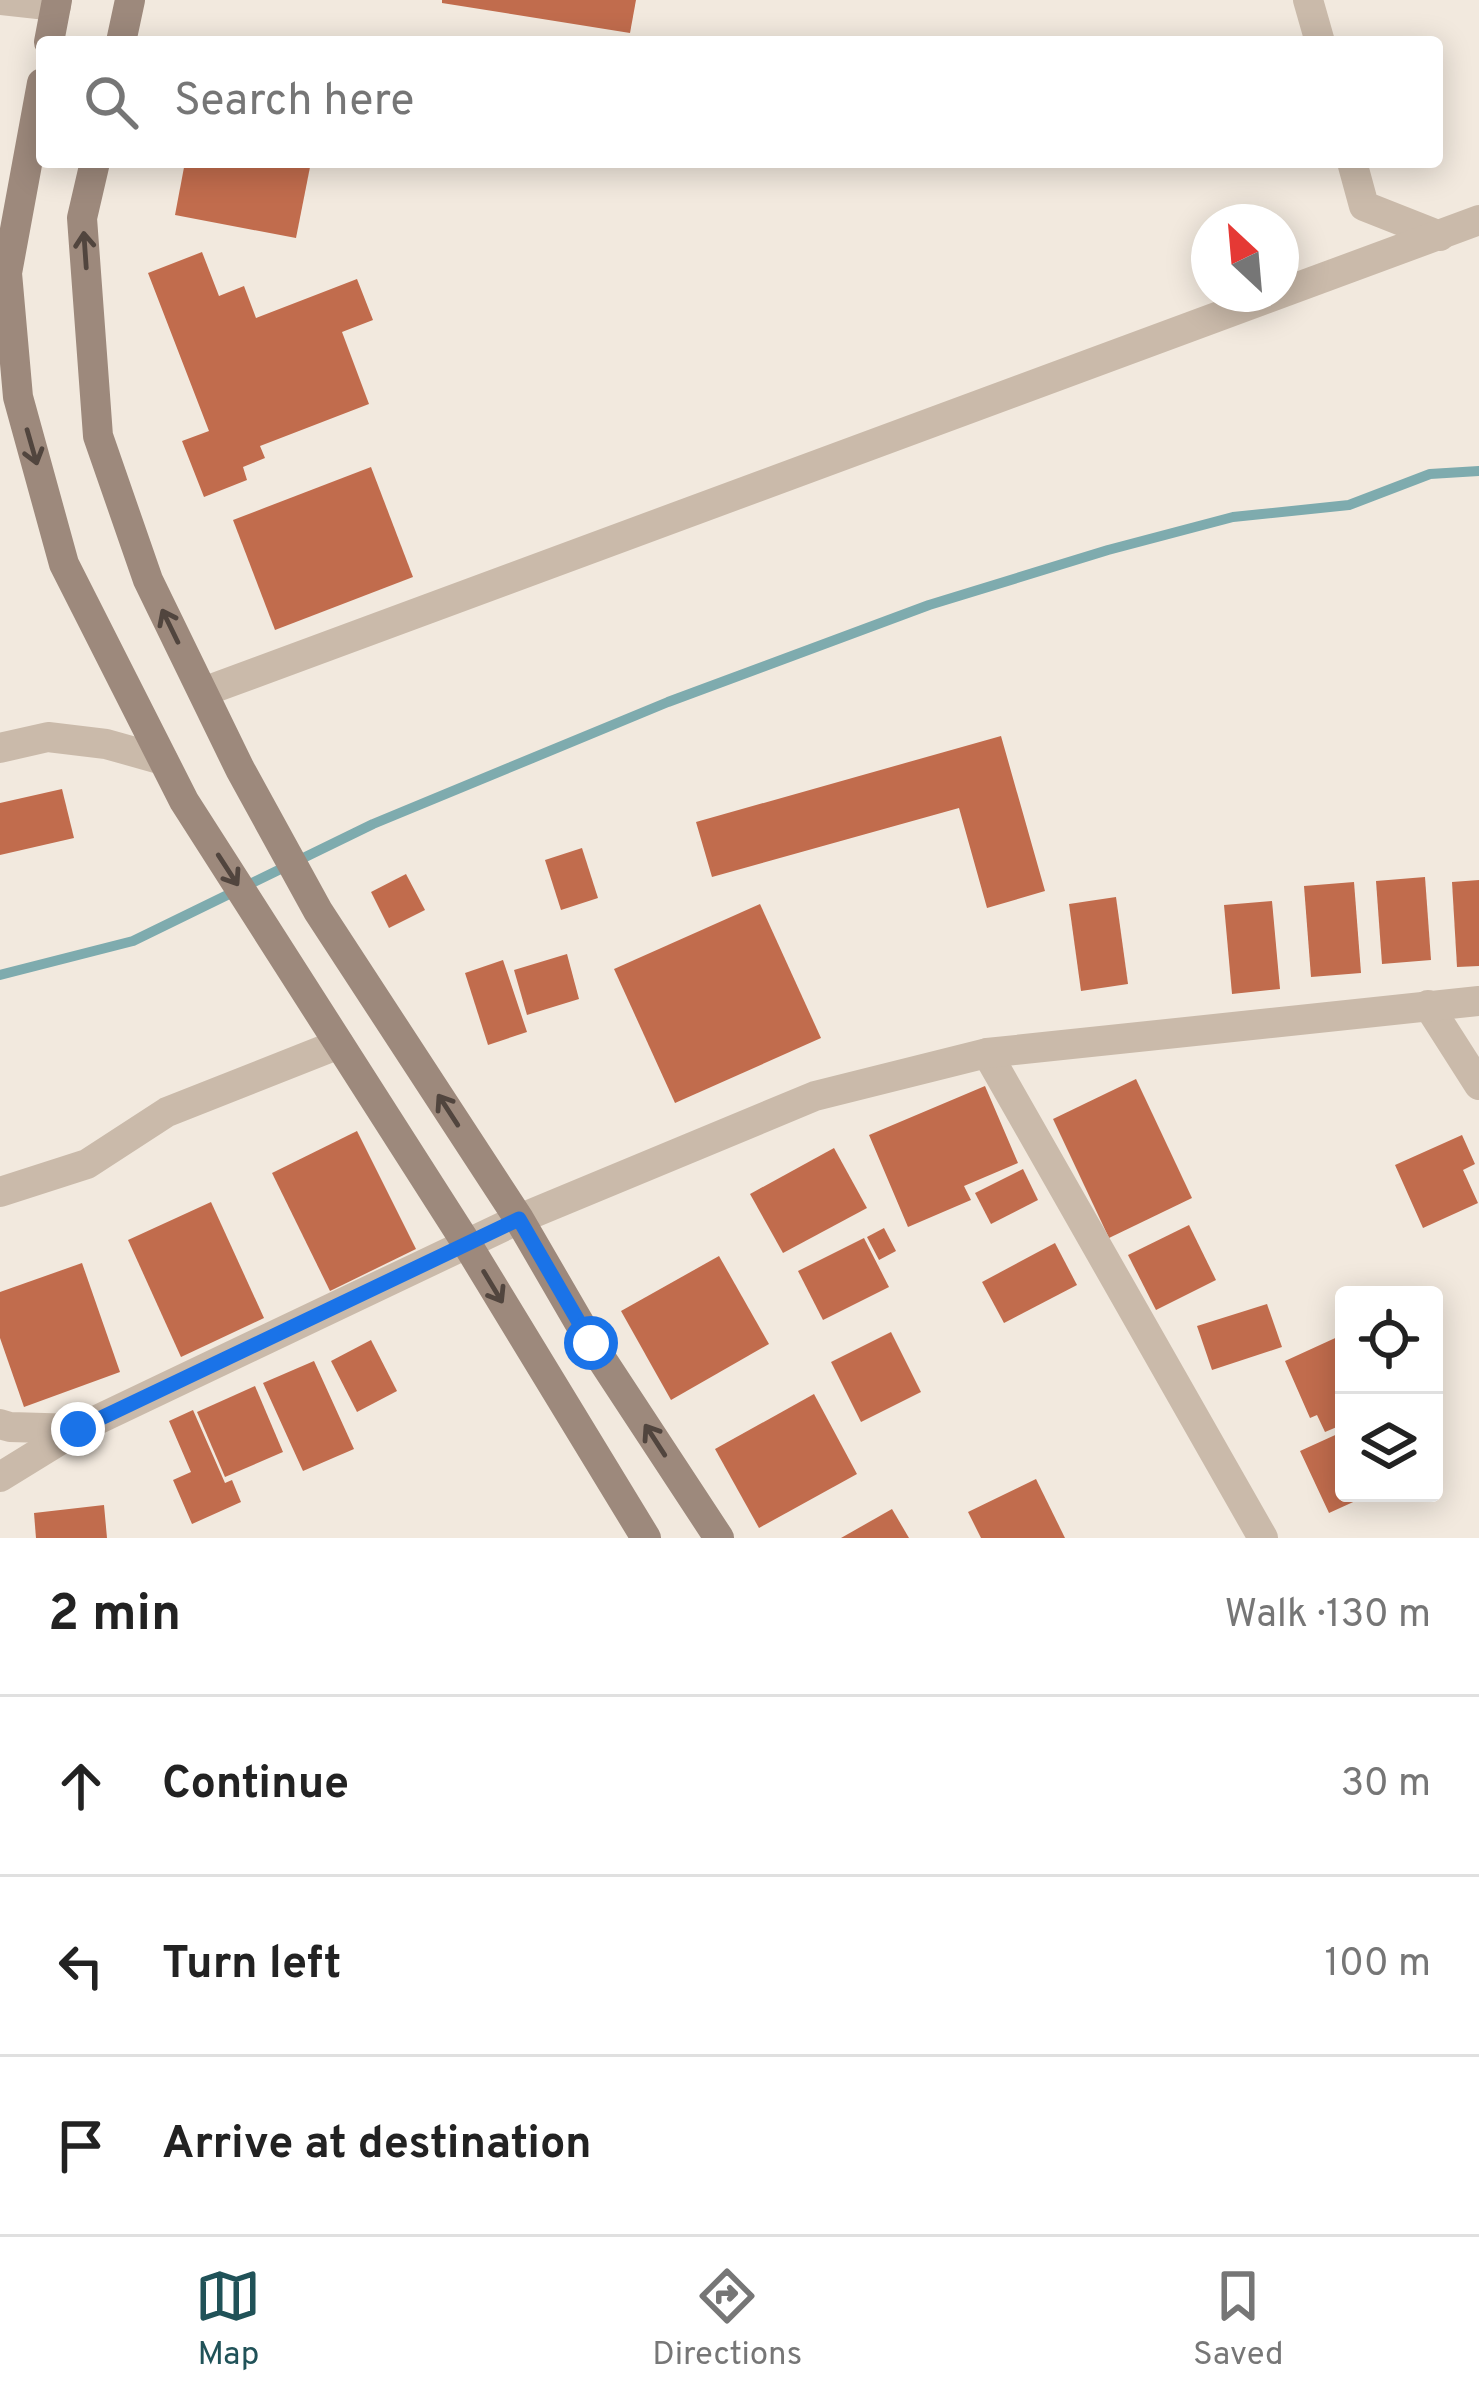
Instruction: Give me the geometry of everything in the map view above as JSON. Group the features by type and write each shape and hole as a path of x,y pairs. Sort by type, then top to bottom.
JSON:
{"main road":[{"path":"122,36 130,0"},
{"path":"51,36 56,3"},
{"path":"36,113 4,274 18,398 64,564 184,801 467,1244 646,1538"},
{"path":"94,168 82,218 98,436 148,580 240,769 317,911 519,1219 591,1343 719,1538"}],"street":[{"path":"0,0 56,3"},
{"path":"1308,0 1318,36"},
{"path":"1354,168 1364,206 1440,236"},
{"path":"202,692 1479,220"},
{"path":"0,748 48,737 106,744 163,760"},
{"path":"0,1477 78,1429 519,1219 815,1096 987,1052 1479,1001"},
{"path":"1428,1005 1479,1085"},
{"path":"0,1192 87,1164 166,1112 339,1044"},
{"path":"987,1052 1263,1538"},
{"path":"0,1424 78,1429"}],"building":[{"path":"442,0 636,0 630,33"},
{"path":"184,168 310,168 296,238 175,215"},
{"path":"202,252 219,296 244,286 256,318 357,279 373,320 342,332 369,404 260,446 265,458 243,467 247,480 204,497 182,441 209,431 148,273"},
{"path":"371,467 413,577 275,630 233,520"},
{"path":"1001,736 1045,891 987,908 959,808 712,877 696,822"},
{"path":"62,789 74,838 0,855 0,803"},
{"path":"582,848 598,898 561,910 545,860"},
{"path":"406,874 425,910 389,928 371,892"},
{"path":"1425,877 1431,960 1382,964 1376,881"},
{"path":"1479,880 1479,966 1457,967 1452,882"},
{"path":"1354,882 1361,973 1311,977 1304,886"},
{"path":"1116,897 1128,984 1081,991 1069,904"},
{"path":"1272,901 1280,989 1232,994 1224,905"},
{"path":"760,904 821,1038 675,1103 614,969"},
{"path":"567,954 579,999 527,1015 514,970"},
{"path":"503,960 527,1032 488,1045 465,973"},
{"path":"1136,1079 1192,1198 1109,1238 1053,1119"},
{"path":"985,1086 1018,1163 964,1186 971,1200 908,1227 869,1135"},
{"path":"357,1131 416,1249 330,1291 272,1173"},
{"path":"1462,1135 1475,1164 1463,1170 1478,1203 1423,1228 1395,1165"},
{"path":"834,1148 867,1208 783,1253 750,1194"},
{"path":"1023,1169 1038,1200 991,1224 975,1193"},
{"path":"211,1202 264,1318 181,1357 128,1240"},
{"path":"1189,1225 1216,1280 1156,1310 1128,1255"},
{"path":"884,1228 896,1251 879,1260 867,1237"},
{"path":"864,1238 889,1287 823,1320 798,1271"},
{"path":"1055,1243 1077,1285 1004,1323 982,1282"},
{"path":"719,1256 769,1344 671,1400 621,1311"},
{"path":"82,1263 120,1372 24,1407 0,1338 0,1292"},
{"path":"1267,1304 1282,1347 1212,1370 1197,1326"},
{"path":"891,1332 921,1392 861,1422 831,1362"},
{"path":"1335,1338 1335,1428 1325,1432 1317,1415 1310,1418 1285,1361"},
{"path":"371,1340 397,1391 357,1412 331,1361"},
{"path":"314,1361 354,1449 303,1471 263,1383"},
{"path":"255,1386 283,1452 225,1477 197,1412"},
{"path":"814,1394 857,1474 759,1528 715,1449"},
{"path":"193,1410 225,1483 232,1480 241,1502 192,1524 173,1480 191,1472 169,1421"},
{"path":"1335,1435 1335,1502 1353,1502 1329,1513 1300,1451"},
{"path":"1036,1479 1065,1538 981,1538 968,1512"},
{"path":"104,1505 107,1538 36,1538 34,1513"},
{"path":"892,1509 909,1538 841,1538"}],"waterway":[{"path":"0,975 133,941 373,824 668,702 929,605 1233,517 1349,505 1430,474 1479,471"}],"route":[{"path":"78,1429 519,1219 591,1343"}]}
